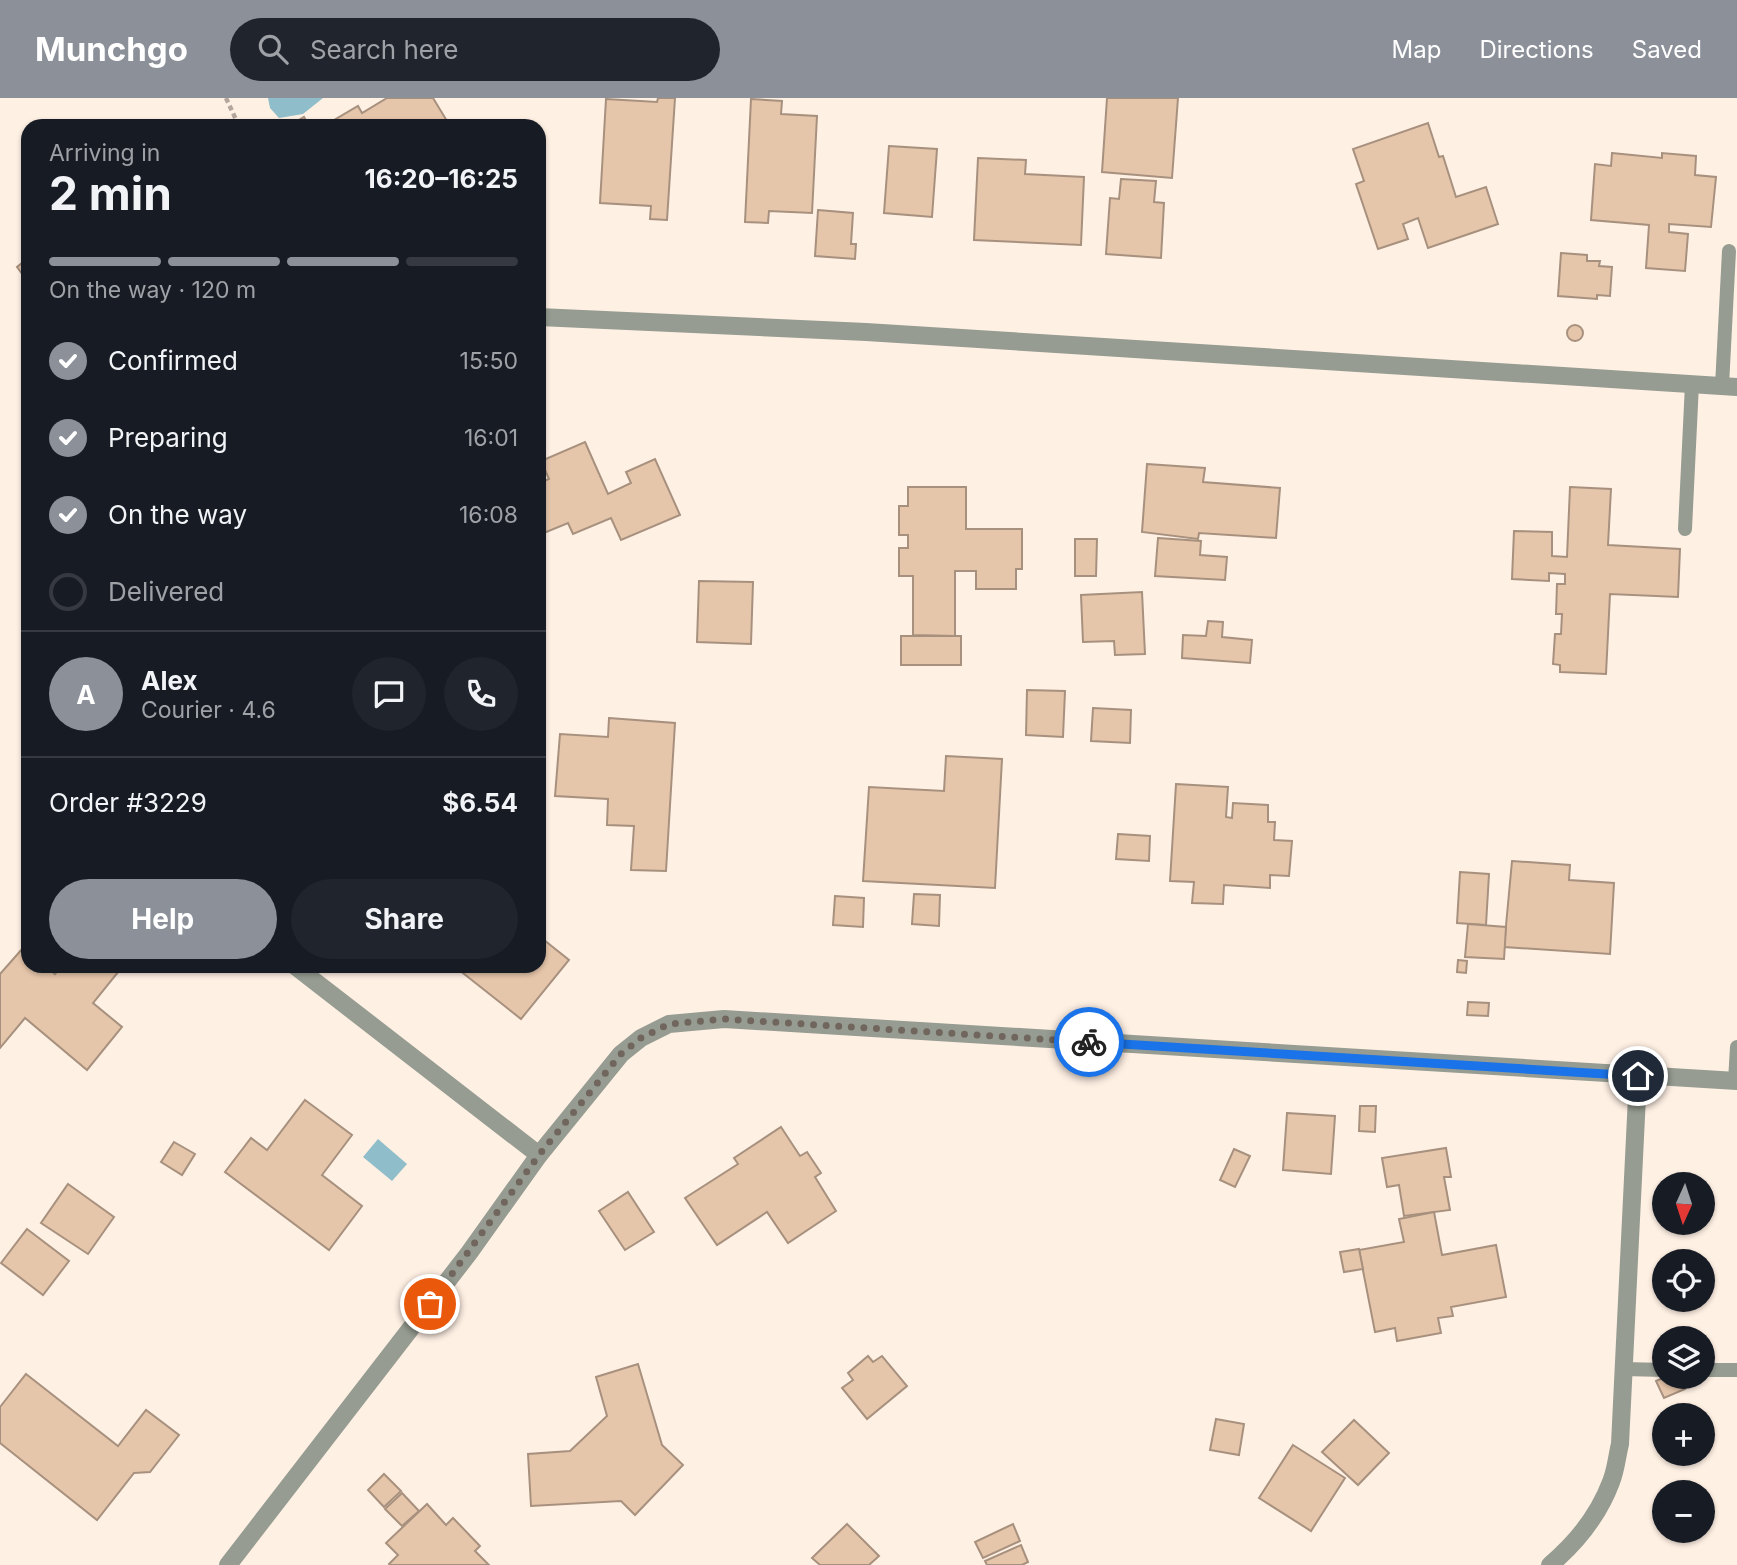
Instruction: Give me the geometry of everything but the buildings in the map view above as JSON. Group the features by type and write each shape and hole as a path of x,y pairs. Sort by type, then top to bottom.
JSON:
{"street":[{"path":"546,317 866,332 1729,386"},
{"path":"304,973 539,1155"},
{"path":"228,1565 469,1253 539,1155 621,1054 641,1038 669,1024 736,1020 1736,1081"},
{"path":"1550,1565 1580,1535 1600,1504 1612,1480 1620,1444 1638,1076"}],"lane":[{"path":"1729,251 1729,386"},
{"path":"1685,529 1692,384"},
{"path":"1736,1081 1737,1047"},
{"path":"1624,1369 1652,1370"},
{"path":"1715,1370 1737,1370"}],"path":[{"path":"226,98 236,119"}],"water":[{"path":"268,98 323,98 303,114 279,118 270,108"},
{"path":"378,1139 407,1164 392,1181 363,1157"}],"way so far":[{"path":"430,1304 539,1155 621,1054 641,1038 669,1024 724,1019 1089,1042"}],"route":[{"path":"1089,1042 1638,1076"}]}
